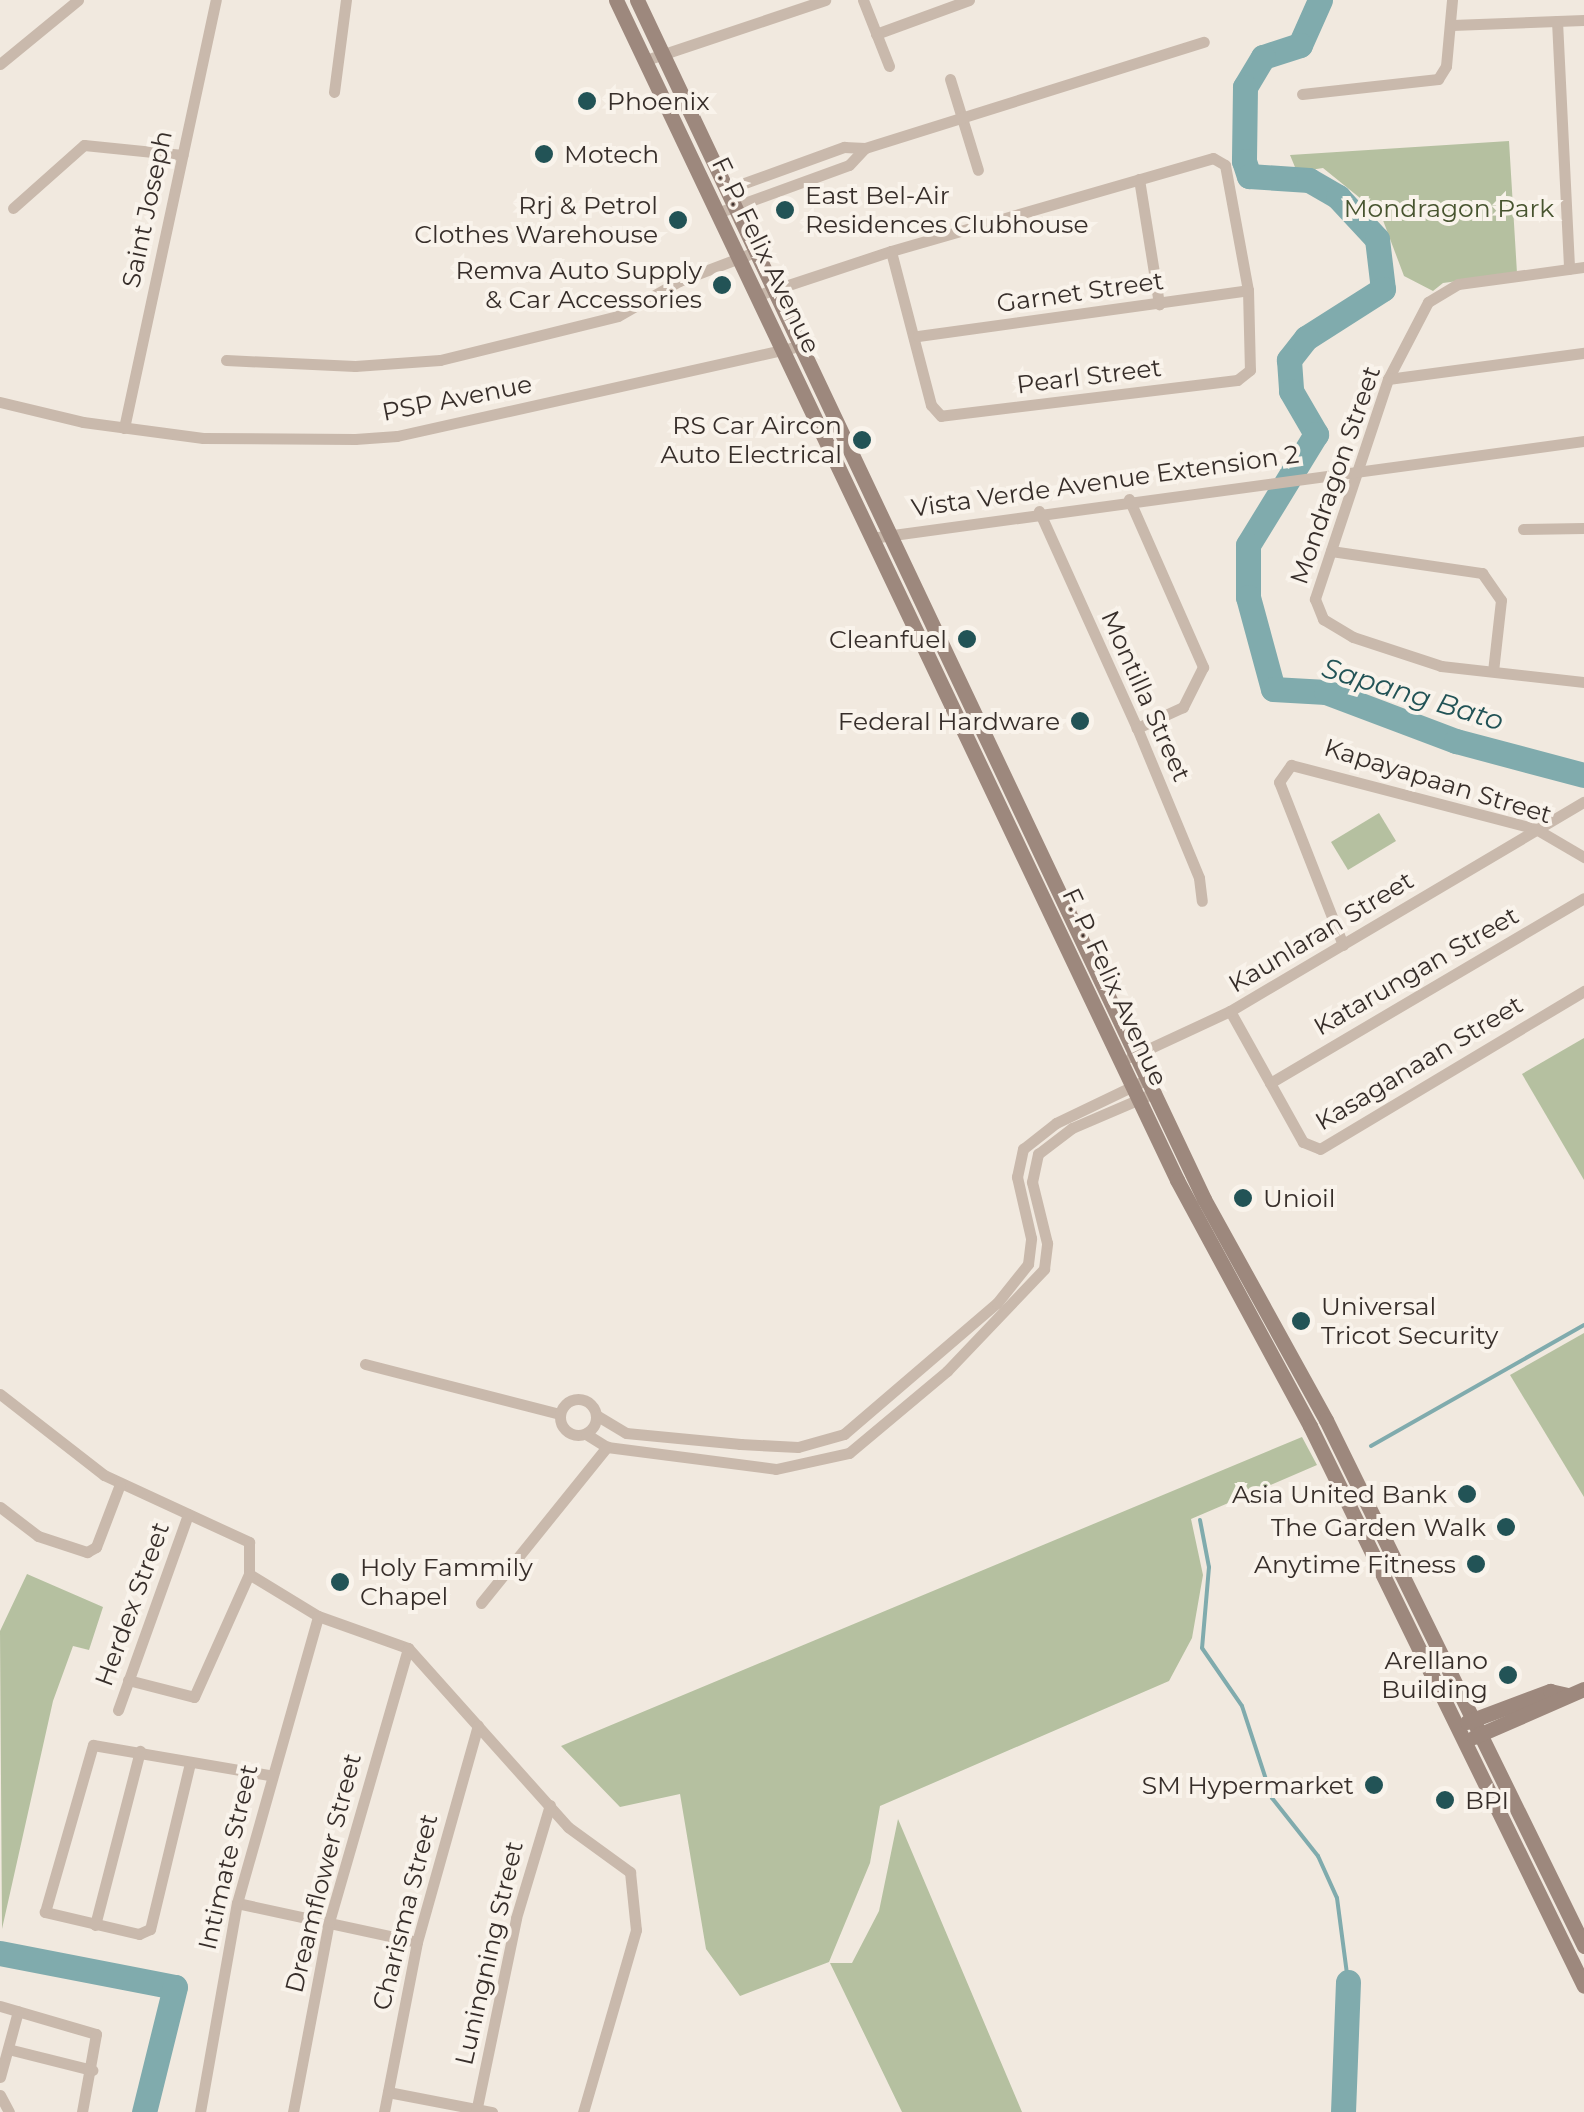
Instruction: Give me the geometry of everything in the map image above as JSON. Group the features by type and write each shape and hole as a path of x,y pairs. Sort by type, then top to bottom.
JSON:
{"main road":[{"name":"F. P. Felix Avenue","path":"616,0 726,210 834,436 889,533 1139,1053 1204,1199 1299,1368 1584,1946"},
{"name":"F. P. Felix Avenue","path":"637,0 724,190 726,210"},
{"name":"F. P. Felix Avenue","path":"834,436 871,538 1136,1093 1584,1986"},
{"path":"1456,1725 1477,1727 1505,1717 1554,1708 1567,1695 1584,1689"},
{"path":"1464,1741 1477,1727"}],"street":[{"path":"0,64 78,0"},
{"name":"Saint Joseph","path":"124,428 216,0"},
{"path":"334,92 346,0"},
{"path":"646,60 825,0"},
{"path":"863,0 889,66"},
{"path":"1302,94 1438,79 1446,66 1452,0"},
{"path":"876,34 964,1"},
{"path":"1557,20 1570,269"},
{"path":"1452,25 1584,20"},
{"path":"724,190 844,147 865,148 1204,42"},
{"path":"950,79 978,170"},
{"path":"14,208 84,145 182,155"},
{"path":"726,210 850,165 865,148"},
{"path":"765,293 891,251 1139,178 1219,160 1248,290"},
{"path":"1139,178 1160,304"},
{"path":"891,251 918,336"},
{"path":"226,360 355,366 440,360 618,316 747,255"},
{"name":"Mondragon Street","path":"1584,266 1438,292 1388,379 1315,598 1323,619 1353,637 1441,666 1584,682"},
{"name":"Garnet Street","path":"918,336 1248,290"},
{"name":"Pearl Street","path":"918,336 936,413 946,417 1247,375 1248,290"},
{"name":"PSP Avenue","path":"0,402 124,428 203,438 398,436 792,348"},
{"path":"1388,379 1584,353"},
{"name":"Vista Verde Avenue Extension 2","path":"871,538 1039,511 1584,441"},
{"path":"1129,499 1203,667 1183,707 1137,728"},
{"name":"Montilla Street","path":"1039,511 1200,878 1202,901"},
{"path":"1522,528 1584,528"},
{"path":"1331,551 1482,573 1501,600 1493,671"},
{"name":"Kapayapaan Street","path":"1343,944 1279,782 1291,765 1536,829 1584,857"},
{"name":"Kaunlaran Street","path":"1122,1062 1230,1012 1583,802"},
{"name":"Katarungan Street","path":"1270,1082 1584,898"},
{"name":"Kasaganaan Street","path":"1230,1012 1303,1142 1320,1149 1584,990"},
{"path":"1136,1093 1056,1123 1023,1149 1017,1177 1031,1238 1028,1264 996,1303 844,1434 798,1447 626,1433 596,1416 582,1400 566,1404 560,1414 564,1430 586,1434 608,1447 804,1466 849,1453 947,1371 1044,1269 1047,1243 1032,1182 1038,1154 1072,1128 1153,1085"},
{"path":"936,1356 947,1371"},
{"path":"365,1364 560,1414"},
{"path":"0,1394 120,1484 249,1542 249,1574 194,1696 128,1680"},
{"path":"586,1434 596,1416"},
{"path":"481,1603 608,1447"},
{"path":"798,1447 804,1466"},
{"path":"1,1511 38,1536 87,1552 96,1548 120,1484"},
{"name":"Herdex Street","path":"118,1710 188,1514"},
{"path":"249,1574 318,1616 408,1648 568,1828 619,1859 636,1882 636,1930 583,2112"},
{"name":"Intimate Street","path":"200,2112 237,1903 269,1775 318,1616"},
{"name":"Dreamflower Street","path":"294,2112 329,1922 408,1648"},
{"name":"Charisma Street","path":"384,2112 417,1942 478,1725"},
{"path":"190,1763 154,1924 139,1934 51,1915 44,1897 87,1753 101,1744 269,1775"},
{"path":"95,1925 140,1752"},
{"name":"Luningning Street","path":"476,2110 516,1918 550,1805"},
{"path":"237,1903 417,1942"},
{"path":"0,2006 92,2031 98,2038 82,2112"},
{"path":"0,2077 18,2010"},
{"path":"8,2049 92,2070"},
{"path":"388,2092 492,2112"},
{"path":"0,2095 9,2112"}],"green space":[{"name":"Mondragon Park","path":"1509,141 1517,273 1443,283 1433,291 1404,276 1381,215 1323,168 1297,172 1290,155"},
{"path":"1379,813 1396,841 1348,870 1331,842"},
{"path":"1584,1038 1584,1180 1522,1074"},
{"path":"1584,1333 1584,1497 1510,1375"},
{"path":"1302,1437 1317,1465 1191,1519 1203,1575 1192,1638 1169,1681 880,1806 870,1863 829,1962 740,1996 706,1949 680,1794 620,1807 561,1746"},
{"path":"27,1574 103,1607 89,1650 73,1646 53,1701 2,1929 0,1631"},
{"path":"898,1819 1022,2112 902,2112 830,1963 852,1963 879,1911"}],"waterway":[{"name":"Sapang Bato","path":"1320,0 1300,45 1263,57 1245,87 1244,161 1249,176 1309,180 1338,197 1377,239 1383,289 1306,338 1289,360 1291,391 1316,434 1248,545 1248,597 1273,689 1326,692 1456,741 1584,775"},
{"path":"1371,1446 1584,1325"},
{"path":"1200,1520 1209,1567 1202,1648 1242,1706 1272,1798 1318,1856 1337,1898 1348,1982"},
{"path":"0,1953 175,1987 144,2112"},
{"path":"1343,2112 1348,1982"}],"place":[{"name":"Phoenix","path":"587,101"},
{"name":"Motech","path":"544,154"},
{"name":"East Bel-Air Residences Clubhouse","path":"785,210"},
{"name":"Rrj & Petrol Clothes Warehouse","path":"678,220"},
{"name":"Remva Auto Supply & Car Accessories","path":"722,285"},
{"name":"RS Car Aircon Auto Electrical","path":"862,440"},
{"name":"Cleanfuel","path":"967,639"},
{"name":"Federal Hardware","path":"1080,721"},
{"name":"Unioil","path":"1243,1198"},
{"name":"Universal Tricot Security","path":"1301,1321"},
{"name":"Asia United Bank","path":"1467,1494"},
{"name":"The Garden Walk","path":"1506,1527"},
{"name":"Anytime Fitness","path":"1476,1564"},
{"name":"Holy Fammily Chapel","path":"340,1582"},
{"name":"Arellano Building","path":"1508,1675"},
{"name":"SM Hypermarket","path":"1374,1785"},
{"name":"BPI","path":"1445,1800"}]}
